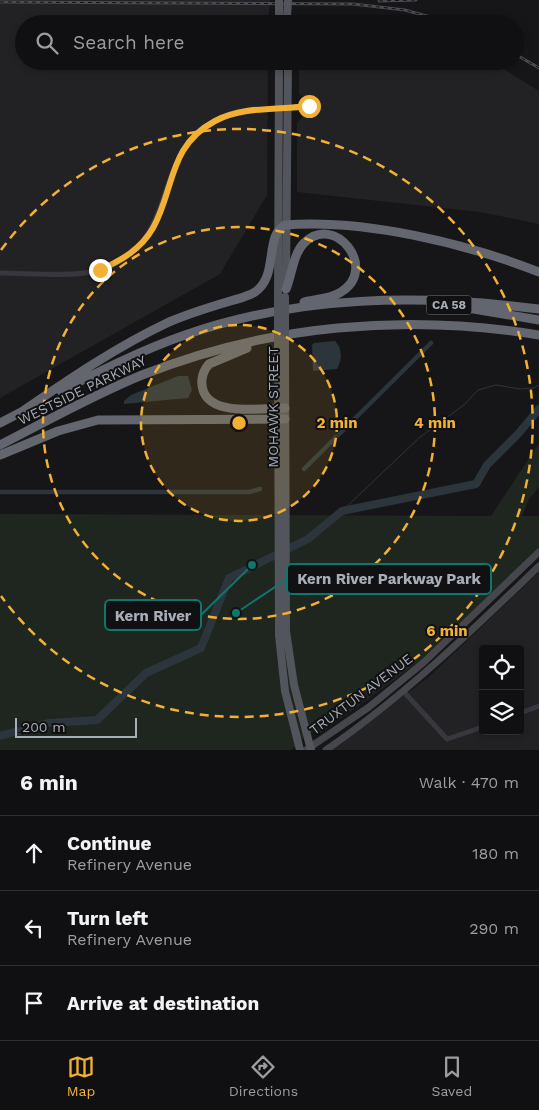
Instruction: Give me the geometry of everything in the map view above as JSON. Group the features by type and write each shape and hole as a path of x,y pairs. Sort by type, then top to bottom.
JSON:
{"highway":[{"path":"23,411 81,373 163,326 255,292 267,278 275,241 283,227 358,228 418,237 466,248 520,264 539,272"},
{"path":"188,334 244,314 339,293 347,287 354,274 356,261 350,248 342,240 332,236 321,235 310,238 296,254 292,275 283,295"},
{"path":"358,302 440,300 539,309"},
{"name":"WESTSIDE PARKWAY","path":"0,423 123,360 188,334 275,312 358,302"},
{"name":"CA 58","path":"358,302 458,306 539,320"},
{"name":"WESTSIDE PARKWAY","path":"0,445 100,394 182,361 259,340 338,327 428,324 502,330 539,336"},
{"path":"282,408 225,408 214,404 207,398 203,390 202,379 205,369 214,360 240,349 338,327"},
{"path":"0,455 58,431 98,420 282,419"}],"main road":[{"path":"279,0 282,15"},
{"path":"284,15 288,0"},
{"name":"MOHAWK STREET","path":"279,70 278,109 283,227 283,295 281,518 278,610 281,665 285,691 300,750"},
{"name":"MOHAWK STREET","path":"283,295 283,227 289,108 288,70"},
{"name":"MOHAWK STREET","path":"281,518 289,660 309,749"},
{"name":"TRUXTUN AVENUE","path":"309,749 369,707 423,663 539,552"},
{"path":"509,582 528,569 538,568 539,558"},
{"name":"TRUXTUN AVENUE","path":"326,750 404,692 538,568"}],"street":[{"path":"0,273 89,273 126,257 146,239 154,227 172,171 188,143 208,125 244,111 309,106"},
{"path":"404,692 447,739 479,728"},
{"path":"524,712 539,706"}],"shaded area":[{"path":"0,0 270,0 269,15 15,15 15,70 268,70 267,195 220,274 0,398"},
{"path":"299,70 505,70 539,91 539,224 480,212 297,192 297,123 303,116 304,99 299,94"},
{"path":"335,341 338,344 341,355 337,369 313,371 312,345 314,343"},
{"path":"178,376 188,376 192,390 188,398 124,404 124,401 131,395"},
{"path":"539,443 539,487 529,499 522,516 539,516 539,550 420,661 318,735 311,732 291,750 0,750 0,514 491,516"},
{"path":"539,572 539,750 330,750 429,677"}],"waterway":[{"path":"304,469 431,343"},
{"path":"342,511 419,438 465,404 478,390 496,385 520,389 534,388 539,385"},
{"path":"0,736 48,723 97,720 146,673 201,648 229,578 308,539 342,511 476,484 487,465 518,434 539,409"},
{"path":"0,492 250,492 260,489"}],"railway":[{"path":"379,1 416,0"},
{"path":"0,2 353,4 405,10 423,15"},
{"path":"524,59 539,68"}],"place":[{"name":"Kern River","path":"252,565"},
{"name":"Kern River Parkway Park","path":"236,613"}],"route":[{"path":"100,270 126,257 146,239 159,215 172,171 180,155 188,143 202,130 215,121 244,111 309,106"}]}
